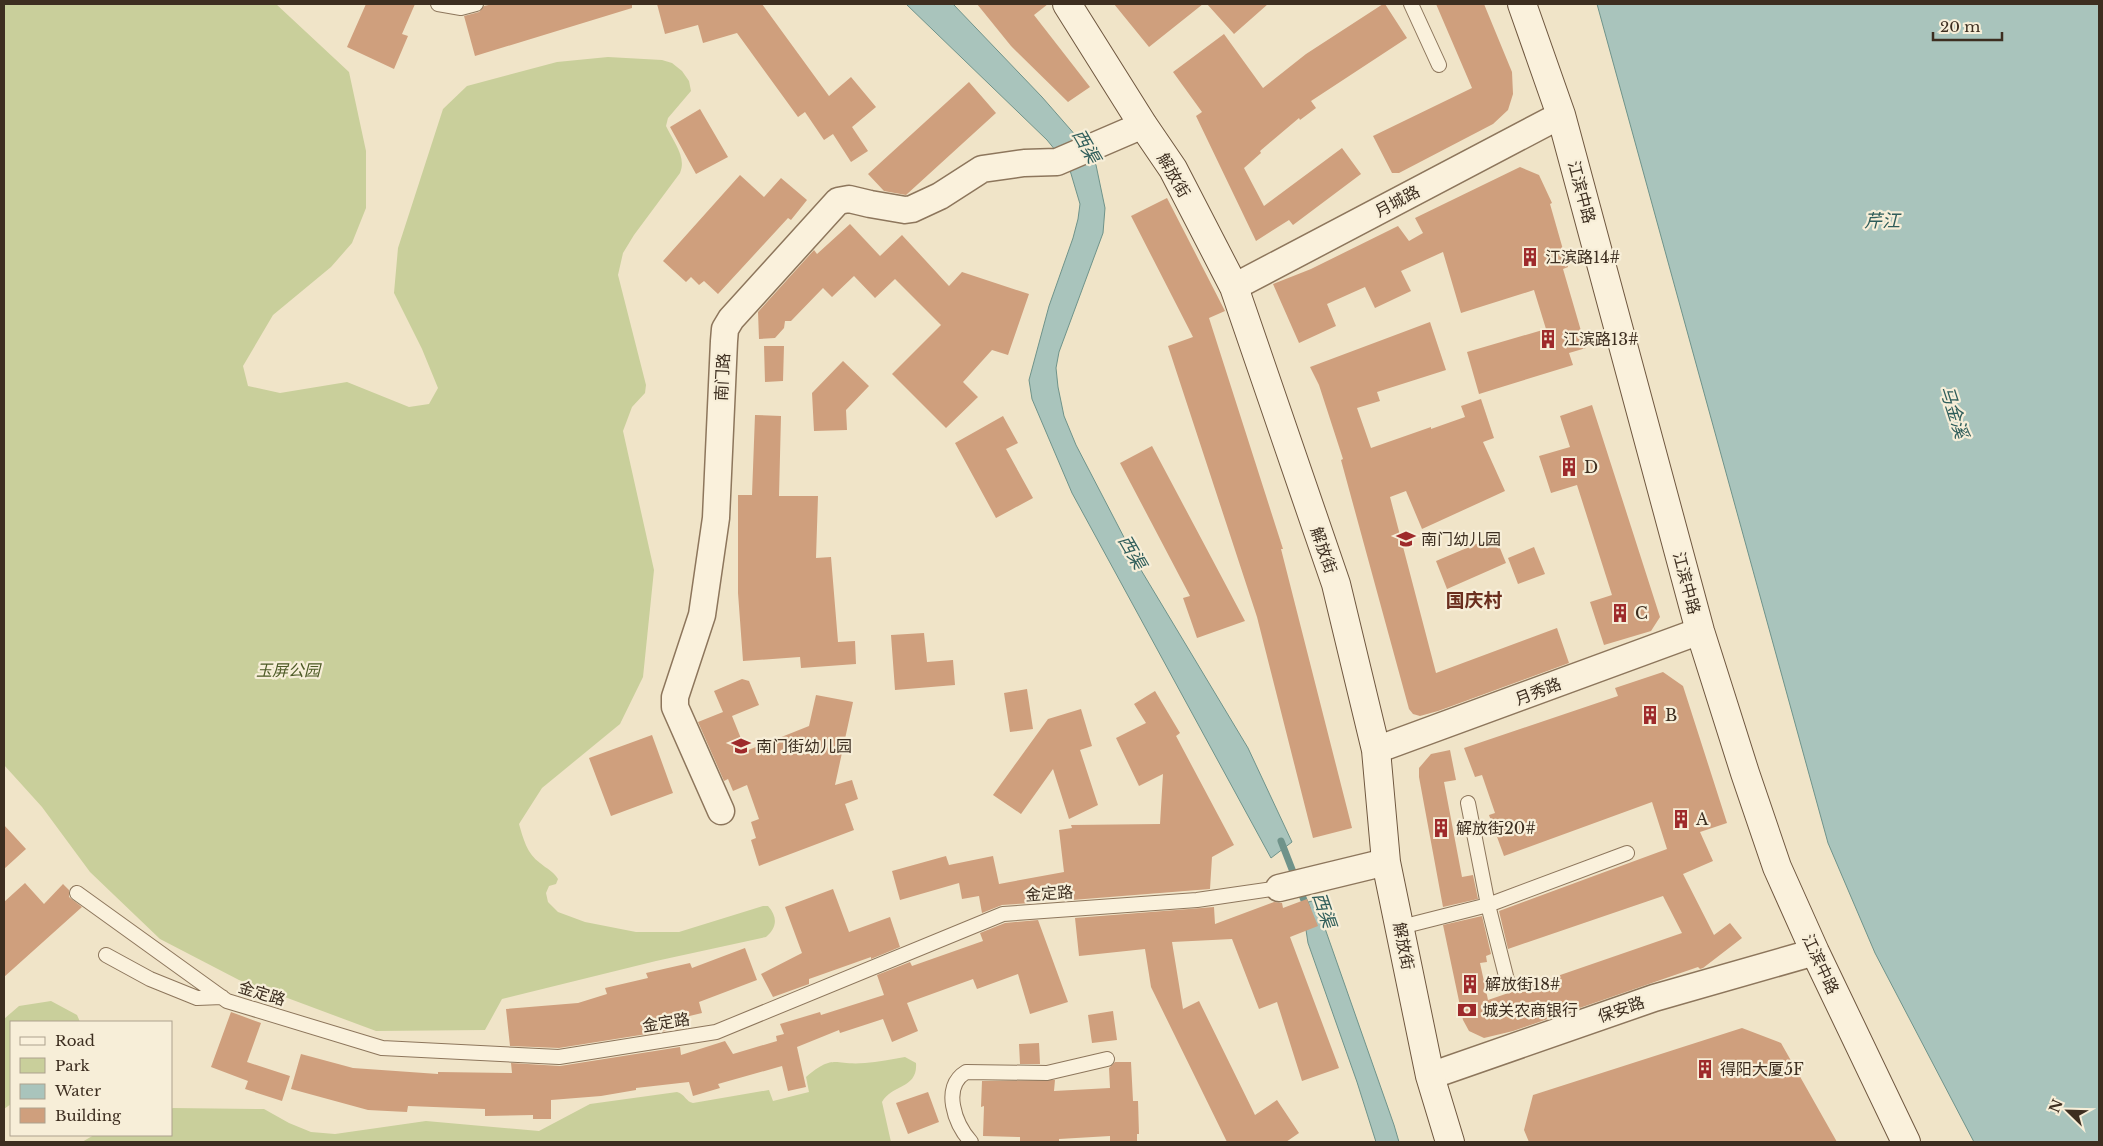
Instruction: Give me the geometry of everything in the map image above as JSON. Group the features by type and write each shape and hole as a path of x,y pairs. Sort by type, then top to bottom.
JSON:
{"street":[{"name":"解放街","path":"1067,4 1173,169 1234,288 1336,584 1376,750 1386,862 1401,927 1430,1076 1450,1142"},
{"name":"江滨中路","path":"1522,4 1561,115 1700,631 1745,773 1777,867 1815,952 1906,1142"},
{"name":"月城路","path":"1234,288 1561,115"},
{"name":"南门路","path":"721,811 675,707 675,697 702,615 716,518 724,341 728,324 838,201 849,199 905,210 912,209 940,196 982,169 1024,163 1057,162 1143,125"},
{"name":"月秀路","path":"1376,750 1700,631"},
{"path":"1279,888 1386,862"},
{"name":"保安路","path":"1430,1076 1654,998 1815,952"}],"lane":[{"path":"438,4 461,8 476,4"},
{"path":"1411,4 1439,65"},
{"path":"1468,803 1488,905 1507,980"},
{"path":"1401,927 1488,905 1627,853"},
{"name":"金定路","path":"77,893 227,1001 382,1048 559,1058 716,1032 1003,914 1197,900 1279,888"},
{"path":"106,955 150,979 197,998 222,997"},
{"path":"971,1142 953,1108 952,1087 958,1077 966,1072 1047,1073 1107,1060"}],"green space":[{"name":"玉屏公园","path":"4,4 276,4 349,72 366,151 366,208 352,243 331,267 273,315 243,366 248,386 280,393 347,382 409,407 429,404 438,388 422,349 394,293 398,248 443,109 467,86 557,62 608,57 662,60 672,63 682,71 689,81 691,91 668,118 666,126 680,155 682,167 680,173 623,253 618,275 646,385 645,393 632,407 623,431 654,570 643,677 620,724 542,788 519,824 526,845 532,855 558,879 556,884 549,886 546,893 548,902 558,912 585,922 636,932 679,932 768,906 775,918 770,934 766,937 656,961 502,999 485,1030 376,1031 239,980 160,939 90,872 42,807 4,765"},
{"path":"51,1001 77,1015 80,1021 10,1021 10,1105 4,1109 4,1019 19,1006"},
{"path":"905,1057 916,1063 916,1071 913,1078 886,1096 882,1102 891,1142 82,1142 92,1136 172,1136 173,1108 264,1109 289,1123 311,1132 335,1134 426,1121 539,1131 590,1104 677,1092 693,1103 769,1090 773,1101 809,1092 806,1077 823,1065 835,1062 865,1063"}],"water":[{"path":"906,4 953,4 1042,97 1077,137 1096,165 1105,208 1103,233 1059,352 1056,368 1064,416 1076,445 1141,570 1248,748 1292,842 1271,858 1072,493 1032,399 1029,380 1049,306 1078,219 1080,204 1069,167 1047,140"},
{"name":"芹江","path":"1597,4 2099,4 2099,1142 1974,1142 1875,953 1828,843"},
{"path":"1315,900 1399,1142 1376,1142 1308,943 1302,904"}],"building":[{"path":"366,4 415,4 402,34 408,36 394,69 347,47"},
{"path":"493,4 632,4 632,8 475,56 464,16 479,12 484,6"},
{"path":"657,4 762,4 829,96 851,77 876,107 852,127 868,151 851,162 833,134 824,140 805,112 798,117 737,33 703,43 698,25 665,34"},
{"path":"977,4 1048,4 1034,15 1090,87 1068,102 1011,46"},
{"path":"1114,4 1203,4 1149,47"},
{"path":"1207,4 1268,4 1234,34"},
{"path":"1385,4 1407,38 1311,101 1316,108 1300,120 1299,118 1260,151 1261,153 1244,168 1264,206 1342,148 1361,174 1293,225 1289,220 1256,241 1196,116 1202,112 1173,72 1224,34 1263,88 1306,54"},
{"path":"1436,4 1484,4 1512,72 1513,94 1508,110 1493,124 1399,173 1392,173 1373,136 1472,88"},
{"path":"969,82 996,113 906,195 884,191 868,174"},
{"path":"700,109 728,157 696,174 670,127"},
{"path":"1520,167 1539,175 1552,203 1550,204 1568,267 1563,269 1586,348 1569,353 1573,365 1479,394 1467,352 1546,329 1534,290 1461,313 1443,252 1401,271 1411,291 1375,308 1365,287 1327,304 1336,326 1299,343 1273,284 1311,269 1398,226 1409,241 1423,233 1415,218"},
{"path":"740,175 764,197 781,178 807,200 791,220 788,218 718,294 704,281 699,285 691,277 686,282 663,261"},
{"path":"1167,198 1225,311 1209,318 1283,549 1281,549 1352,828 1313,838 1257,617 1168,346 1193,337 1131,216"},
{"path":"850,224 880,256 902,235 949,286 962,272 1029,294 1008,355 992,350 963,382 978,397 946,428 892,374 941,325 895,279 875,298 854,276 832,297 823,288 791,321 785,321 784,328 775,338 759,339 758,312 814,250 817,254"},
{"path":"1430,322 1446,370 1377,392 1380,401 1357,408 1371,448 1465,417 1461,406 1481,399 1494,438 1483,442 1505,491 1422,529 1406,491 1390,497 1436,673 1557,628 1569,663 1420,716 1413,714 1409,709 1341,460 1343,459 1319,385 1310,367"},
{"path":"764,346 784,346 783,381 765,382"},
{"path":"843,361 869,386 846,410 847,430 814,431 812,393"},
{"path":"1592,405 1660,617 1651,631 1604,645 1590,602 1612,595 1577,485 1551,493 1539,456 1570,447 1560,416"},
{"path":"755,415 781,416 779,496 818,496 816,558 831,557 838,642 855,641 856,664 801,668 800,657 743,661 738,593 738,495 752,495"},
{"path":"1003,416 1018,443 1006,449 1033,498 996,518 955,443"},
{"path":"1152,446 1245,621 1197,638 1183,598 1190,596 1120,463"},
{"path":"1495,536 1506,563 1447,589 1436,561"},
{"path":"1534,547 1545,574 1518,584 1508,558"},
{"path":"924,633 927,662 953,660 955,685 895,690 891,635"},
{"path":"1663,672 1683,686 1727,823 1700,832 1713,861 1683,874 1714,935 1730,923 1742,938 1703,968 1700,969 1698,967 1513,1031 1484,1038 1469,1031 1463,1020 1443,925 1482,916 1491,954 1486,956 1487,962 1480,963 1488,1000 1682,933 1663,896 1508,949 1499,911 1667,849 1652,802 1504,856 1489,815 1495,813 1482,775 1475,777 1464,748 1618,696 1615,688"},
{"path":"742,679 749,681 759,705 732,716 746,751 809,726 816,695 853,702 835,785 852,780 858,799 845,804 854,830 759,866 751,840 756,838 751,822 759,819 747,785 733,791 728,779 724,781 698,722 723,712 714,691"},
{"path":"1027,689 1033,729 1010,732 1004,693"},
{"path":"1155,691 1180,733 1176,736 1234,845 1212,857 1210,889 1072,900 1071,895 1032,903 1002,905 982,913 979,896 962,899 959,883 900,900 892,871 946,856 949,865 993,856 999,884 1064,872 1059,830 1072,828 1071,825 1160,824 1163,774 1139,786 1116,738 1146,723 1134,704"},
{"path":"1081,709 1092,746 1080,750 1098,805 1069,819 1053,769 1021,814 993,795 1048,719"},
{"path":"652,735 673,793 611,816 589,758"},
{"name":"解放街20#","path":"1450,750 1456,780 1444,782 1462,877 1473,875 1478,899 1443,907 1419,777 1419,768 1431,754"},
{"path":"4,825 26,849 4,869"},
{"path":"25,883 44,904 63,884 69,890 69,897 82,907 4,977 4,902"},
{"path":"833,889 849,932 890,917 900,947 871,959 871,957 809,979 809,984 773,997 761,974 802,953 785,907"},
{"path":"1307,899 1318,926 1290,937 1339,1068 1302,1081 1277,1002 1259,1009 1232,939 1172,942 1183,1009 1199,1001 1255,1115 1277,1100 1299,1133 1286,1142 1227,1142 1151,987 1145,949 1079,956 1075,918 1214,907 1215,924 1274,902 1282,903 1283,908"},
{"path":"1038,920 1068,1002 1030,1014 1018,974 977,989 973,979 907,1003 918,1031 892,1042 883,1019 840,1033 839,1030 797,1047 806,1087 788,1091 782,1066 718,1084 720,1088 693,1096 689,1082 636,1088 636,1090 601,1096 551,1100 551,1119 533,1119 533,1115 485,1116 485,1109 408,1106 407,1112 368,1110 291,1089 301,1054 353,1068 438,1074 438,1072 512,1073 511,1063 560,1066 680,1047 681,1055 725,1041 733,1054 777,1041 776,1036 784,1034 780,1024 820,1012 821,1015 884,995 877,975 910,962 912,966 983,941 980,933 1005,923"},
{"path":"745,948 757,980 699,1002 702,1013 677,1019 678,1029 559,1048 510,1046 506,1009 578,1003 607,994 605,988 648,978 646,973 690,963 692,968"},
{"path":"1113,1011 1117,1040 1092,1043 1088,1015"},
{"path":"231,1012 261,1023 247,1062 290,1076 282,1101 245,1089 248,1081 211,1067"},
{"name":"得阳大厦5F","path":"1742,1028 1781,1043 1837,1142 1529,1142 1524,1130 1533,1095"},
{"path":"1039,1043 1040,1064 1020,1064 1019,1044"},
{"path":"1115,1062 1131,1062 1133,1101 1138,1101 1139,1134 1137,1134 1137,1142 1110,1142 1110,1136 1059,1139 1059,1142 1020,1142 1020,1137 983,1136 984,1106 981,1107 982,1081 1055,1080 1054,1091 1110,1088 1109,1068"},
{"path":"928,1092 939,1122 908,1134 896,1103"}],"waterway":[{"name":"西渠","path":"1281,841 1307,908"}],"place":[{"name":"江滨路14#","path":"1530,257"},
{"name":"江滨路13#","path":"1548,339"},
{"name":"D","path":"1569,467"},
{"name":"南门幼儿园","path":"1406,539"},
{"name":"C","path":"1620,613"},
{"name":"B","path":"1650,715"},
{"name":"南门街幼儿园","path":"741,746"},
{"name":"A","path":"1681,819"},
{"name":"解放街20#","path":"1441,828"},
{"name":"解放街18#","path":"1470,984"},
{"name":"城关农商银行","path":"1467,1010"},
{"name":"得阳大厦5F","path":"1705,1069"}],"district":[{"name":"国庆村","path":"1474,600"}],"water label":[{"name":"马金溪","path":"1954,412"}]}
